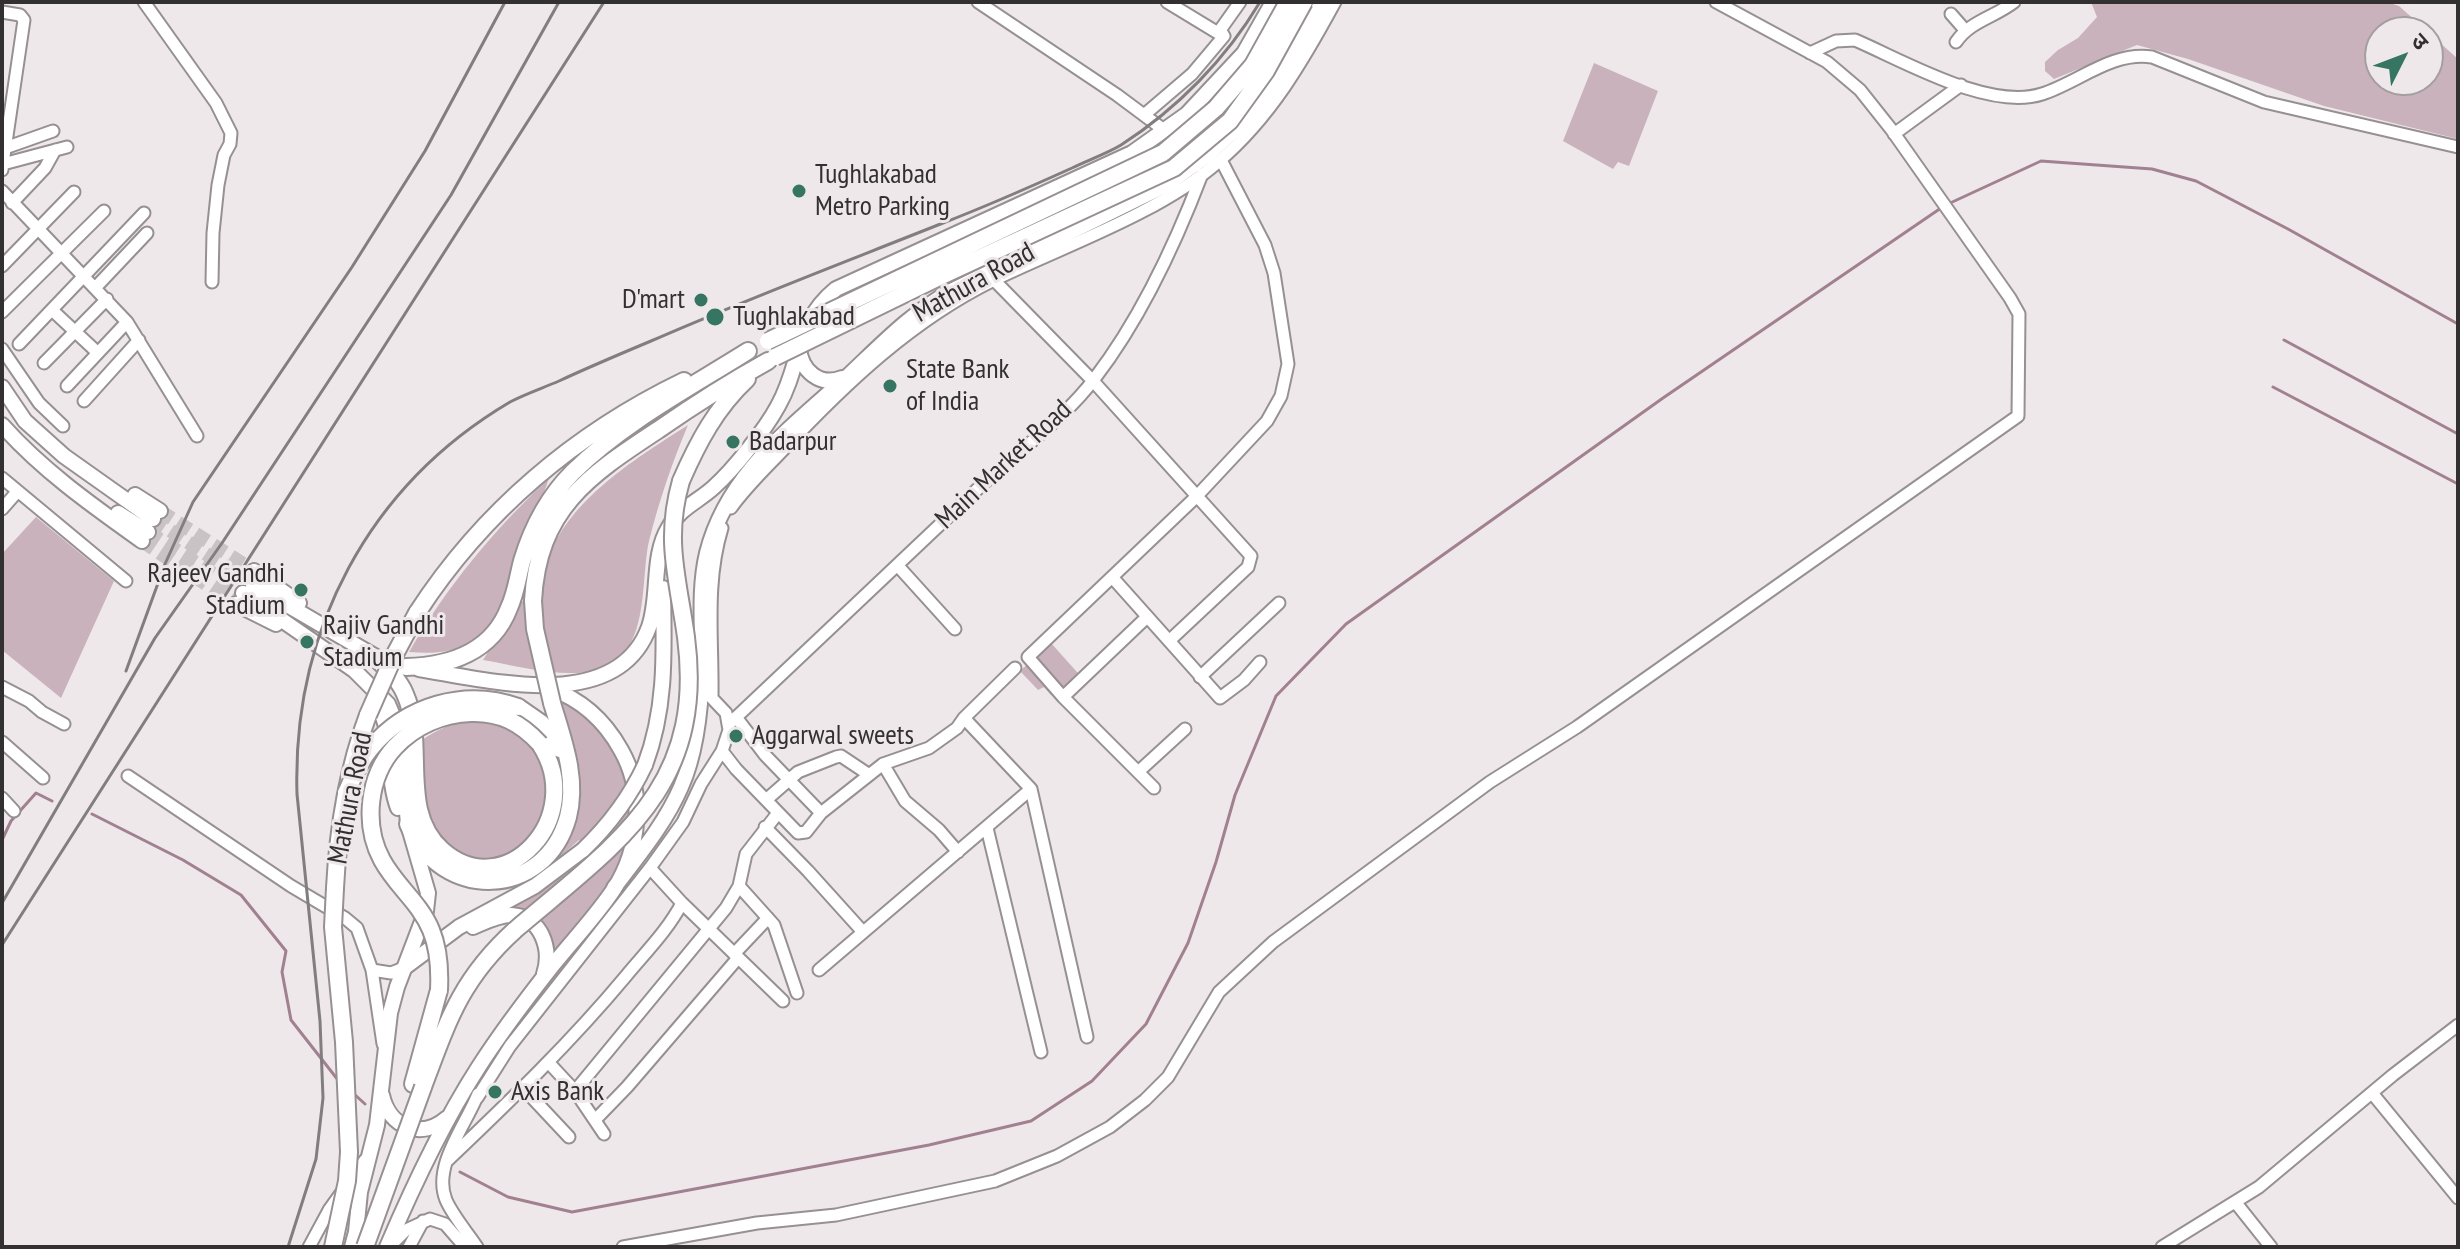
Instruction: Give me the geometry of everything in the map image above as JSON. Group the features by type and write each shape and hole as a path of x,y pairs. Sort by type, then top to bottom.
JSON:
{"highway":[{"name":"Mathura Road","path":"333,1247 347,1181 349,1152 344,1042 333,927 337,849 356,749 394,656 434,587 466,547 524,487 589,435 660,393 1163,153 1216,108 1253,65 1288,2"},
{"name":"Mathura Road","path":"365,1247 447,1022 471,978 494,949 625,835 649,806 668,774 684,731 689,685 686,635 672,559 673,520 677,493 690,458 714,415 768,361 939,277 1174,168 1230,121 1266,71 1304,2"},
{"path":"406,667 444,664 483,645 505,618 529,539 546,506 567,479 631,426 748,351"},
{"path":"408,824 420,848 450,873 473,881 500,880 523,872 548,853 564,828 571,803 571,777 539,649 534,616 534,582 546,536 577,491 604,465 768,361"},
{"path":"374,657 400,685 409,704 416,763 419,809 426,831 451,857 473,866 508,862 536,843 549,823 556,789 553,766 540,744 520,725 495,714 469,713 443,717 409,734 391,751 375,780 371,820 376,847 431,930 440,973 438,1002 413,1084 395,1166"},
{"path":"346,793 369,749 389,730 420,710 463,699 505,702 528,712 551,733 571,777"}],"main road":[{"name":"Mathura Road","path":"660,560 665,534 675,518 715,486 776,410 788,385 800,340 813,311 829,295 1132,153 1187,114 1244,53 1273,2"},
{"name":"Mathura Road","path":"614,888 657,831 682,786 707,693 704,569 722,512 754,462 917,311 1214,158 1255,111 1301,41 1322,2"},
{"path":"892,264 917,311"},
{"path":"800,340 801,359 813,376 830,381 850,374"},
{"path":"2,387 25,421 81,471 151,526 40,463 2,425"},
{"path":"352,1247 381,1089 390,1013 428,903 426,884 408,824 401,745 393,715 381,695 247,588 308,609 313,622 374,657 406,667 533,684 565,685 591,681 611,673 629,658 648,629 660,560"},
{"path":"404,968 473,918 546,879 583,850 630,794 645,765 657,729 664,677 660,560"},
{"path":"333,655 337,636"},
{"path":"388,1247 453,1112 501,1034 614,888 631,848 637,815 635,788 625,756 610,733 582,704 553,689 533,684"},
{"path":"440,941 499,917 516,916 531,922 545,942 548,958 543,979"},
{"path":"381,1089 387,1111 406,1127 432,1129 453,1112"}],"street":[{"path":"2,170 24,20 20,15 2,13 4,2"},
{"path":"144,2 216,103 231,133 218,185 212,282"},
{"path":"978,2 1164,130"},
{"path":"1167,2 1212,31 1221,31"},
{"path":"1221,31 1240,2"},
{"path":"1154,788 1063,697 1028,657 1196,497 1275,410 1288,364 1271,260 1214,158 1278,98 1293,78 1335,2"},
{"path":"623,1247 747,1225 836,1215 995,1181 1046,1161 1110,1127 1145,1100 1168,1077 1219,992 1273,942 1490,782 1577,727 2018,416 2019,314 1894,134 1860,90 1827,62 1737,7 1716,2"},
{"path":"1956,42 1965,30 2014,2"},
{"path":"1951,14 1965,30"},
{"path":"1144,115 1192,74 1224,36 1221,31"},
{"path":"1810,53 1836,41 1855,40 1961,85 2009,97 2041,94 2136,54 2152,57 2234,92 2284,108 2458,147"},
{"path":"1894,134 1961,85"},
{"path":"5,148 53,131"},
{"path":"3,164 61,148 12,203"},
{"name":"Main Market Road","path":"733,720 989,478 1031,443 1093,381 1121,343 1173,244 1201,176 1214,158"},
{"path":"821,813 707,693 712,564 723,525 732,507 805,427 898,340 946,305 1143,210 1201,176"},
{"path":"2,191 127,322 197,436"},
{"path":"2,266 74,192"},
{"path":"2,312 104,211"},
{"path":"19,344 144,213"},
{"path":"96,287 147,233"},
{"path":"994,280 1093,381 1248,551 1250,562 1169,641"},
{"path":"44,363 107,299"},
{"path":"52,310 98,353"},
{"path":"67,386 127,322"},
{"path":"84,401 139,340"},
{"path":"2,349 39,403 63,426"},
{"path":"2,478 126,581"},
{"path":"2,509 17,492"},
{"path":"898,566 955,629"},
{"path":"1112,577 1219,698 1260,662"},
{"path":"1200,677 1279,603"},
{"path":"1063,697 1147,617"},
{"path":"722,751 801,834 868,774 883,764 929,748 957,728 1015,668"},
{"path":"2,687 64,724"},
{"path":"964,718 1031,789 1087,1037"},
{"path":"477,1098 510,1046 675,835 722,751 733,720"},
{"path":"1138,772 1185,729"},
{"path":"2,742 43,778"},
{"path":"766,800 787,780 818,762 839,756 868,774"},
{"path":"883,764 905,801 939,830 958,852"},
{"path":"128,776 291,886 351,922 361,934 372,970 384,1051"},
{"path":"819,970 1031,789"},
{"path":"2,798 14,811"},
{"path":"575,1091 710,930 739,886 746,854 778,813"},
{"path":"765,827 863,932"},
{"path":"987,828 1041,1052"},
{"path":"650,868 783,1001"},
{"path":"739,886 777,932 797,993"},
{"path":"448,1160 549,1063 631,970 682,903"},
{"path":"595,1120 627,1087 768,918"},
{"path":"372,970 391,973 404,968"},
{"path":"2162,1247 2236,1203 2458,1025"},
{"path":"477,1247 453,1212 443,1189 448,1160 477,1098 501,1034"},
{"path":"549,1063 575,1091 604,1134"},
{"path":"524,1089 569,1137"},
{"path":"2372,1093 2458,1198"},
{"path":"309,1247 329,1210 370,1154"},
{"path":"2236,1203 2271,1247"},
{"path":"409,1247 430,1220"},
{"path":"388,1247 406,1230 430,1220 445,1224 465,1247"}],"shaded area":[{"path":"2091,2 2387,2 2399,6 2410,16 2364,16 2364,96 2444,96 2444,46 2458,59 2458,139 2324,106 2188,59 2137,45 2054,79 2045,71 2045,62 2078,38 2097,17"},
{"path":"1594,63 1658,91 1629,166 1618,162 1613,169 1563,141"},
{"path":"688,425 653,526 646,557 640,615 627,649 615,662 584,672 540,671 483,660 521,601 540,603 542,576 552,547 582,505 644,453"},
{"path":"549,478 509,589 490,625 477,638 460,648 409,652 439,604 473,560"},
{"path":"36,517 114,581 61,698 2,650 2,554"},
{"path":"1051,643 1085,681 1051,695 1044,687 1038,690 1020,671"},
{"path":"558,699 597,728 611,748 622,769 630,817 627,841 613,877 553,953 529,914 511,907 568,873 590,854 579,840 551,865 549,862 564,842 579,803 576,763"},
{"path":"470,720 510,728 535,747 546,773 546,802 536,829 518,849 493,860 462,855 449,847 434,829 425,808 421,741 444,728"}],"waterway":[{"path":"1948,204 2041,161 2152,169 2196,181 2458,324"},
{"path":"460,1172 508,1197 572,1212 929,1145 1031,1121 1092,1081 1146,1024 1188,943 1235,795 1276,696 1346,624 1663,398 1941,208"},
{"path":"2284,340 2458,434"},
{"path":"2273,387 2458,484"},
{"path":"2,840 11,821 36,793 52,801"},
{"path":"92,814 183,860 241,895 286,951 282,972 291,1020 338,1080"},
{"path":"353,1093 365,1104"}],"tunnel":[{"path":"160,511 254,571"},
{"path":"153,519 253,585"},
{"path":"148,532 243,593"},
{"path":"142,541 236,604"}],"railway":[{"path":"126,671 165,564 193,502 352,267 425,151 505,2"},
{"path":"2,903 155,638 222,543 451,195 559,2"},
{"path":"2,945 604,2"},
{"path":"288,1247 316,1159 323,1098 320,1021 297,794 299,734 308,676 325,620 348,568 379,520 416,476 460,436 510,402 723,310 992,203 1121,145 1162,115 1199,81 1232,43 1260,2"}],"place":[{"name":"Tughlakabad Metro Parking","path":"799,191"},
{"name":"D'mart","path":"701,300"},
{"name":"Tughlakabad","path":"715,317"},
{"name":"State Bank of India","path":"890,386"},
{"name":"Badarpur","path":"733,442"},
{"name":"Rajeev Gandhi Stadium","path":"301,590"},
{"name":"Rajiv Gandhi Stadium","path":"307,642"},
{"name":"Aggarwal sweets","path":"736,736"},
{"name":"Axis Bank","path":"495,1092"}]}
